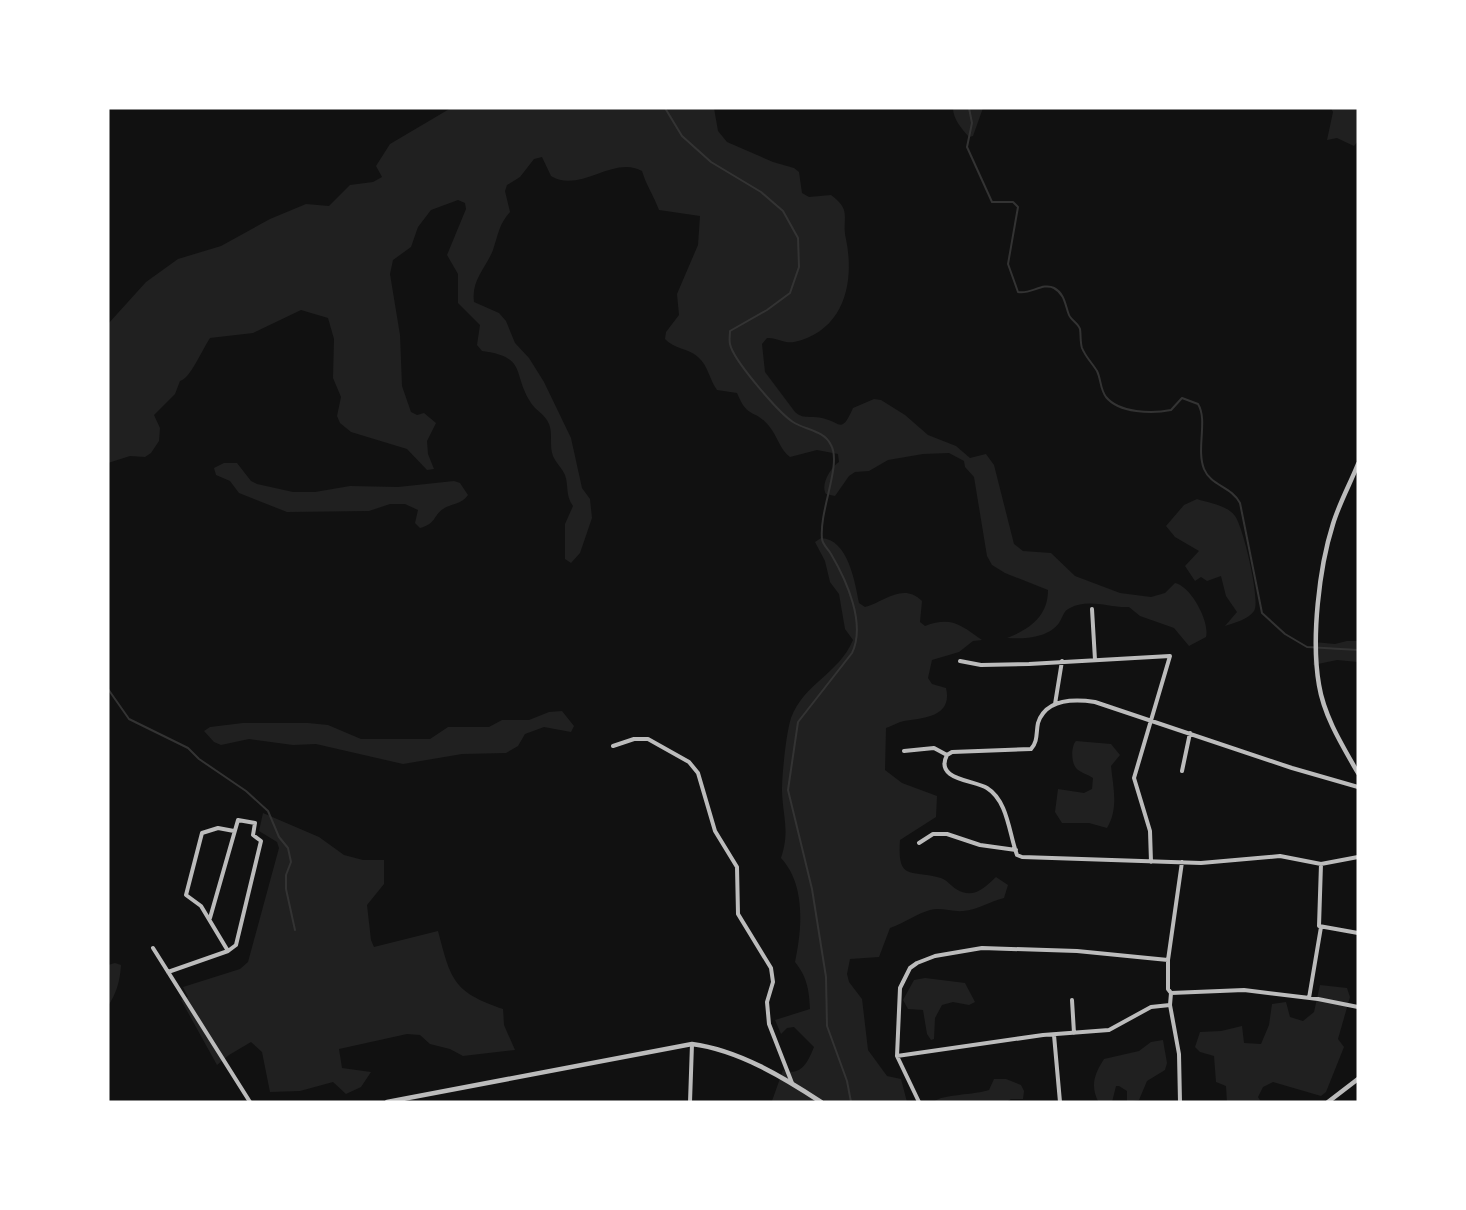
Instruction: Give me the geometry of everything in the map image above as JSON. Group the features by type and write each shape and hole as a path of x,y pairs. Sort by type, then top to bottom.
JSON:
{"street":[{"path":"1358,465 1332,524 1321,582 1316,650 1319,685 1326,711 1358,773"},
{"path":"1092,609 1095,660"},
{"path":"960,662 990,665 1170,656 1134,778 1150,831 1151,862"},
{"path":"1055,704 1062,661"},
{"path":"904,751 934,748 947,754 1031,749 1036,743 1040,719 1055,704 1076,699 1095,702 1292,768 1358,787"},
{"path":"1182,771 1190,733"},
{"path":"614,746 634,739 648,739 689,762 698,773 715,831 738,867 738,914 771,968 773,982 768,1002 768,1024 792,1083"},
{"path":"947,754 945,764 948,772 961,780 987,788 993,793 1004,810 1016,850 1022,857 1182,862 1280,856 1320,864 1358,857"},
{"path":"168,972 228,951 236,945 261,841 253,835 255,823 239,819 210,918"},
{"path":"228,951 210,918 199,904 186,895 201,836 205,830 234,831"},
{"path":"919,843 933,834 947,834 980,845 1016,850"},
{"path":"1180,1102 1179,1054 1170,1005 1171,993 1168,990 1168,960 1182,862"},
{"path":"1309,998 1321,927 1318,924 1320,864"},
{"path":"1321,927 1358,933"},
{"path":"153,948 250,1102"},
{"path":"920,1102 897,1056 900,988 909,968 934,956 982,948 1021,948 1168,960"},
{"path":"1171,993 1244,990 1358,1007"},
{"path":"1072,1000 1074,1033"},
{"path":"897,1056 1113,1029 1151,1007 1170,1005"},
{"path":"1054,1035 1060,1102"},
{"path":"690,1102 692,1044"},
{"path":"387,1102 692,1044 742,1059 792,1083 821,1102"},
{"path":"1328,1102 1358,1079"}],"shaded area":[{"path":"451,108 714,108 718,131 727,142 773,162 794,168 799,172 802,193 809,197 831,195 844,210 849,272 847,288 835,316 811,336 794,342 767,338 762,344 765,372 795,412 801,416 822,418 840,425 846,422 853,408 874,399 881,400 905,415 928,435 956,446 970,458 986,454 994,465 1014,544 1023,551 1051,553 1075,576 1120,593 1151,597 1165,593 1175,583 1193,597 1205,623 1206,637 1189,646 1174,628 1140,616 1129,607 1084,604 1064,612 1059,623 1049,632 1028,638 1007,638 1030,626 1036,620 1045,607 1048,590 1005,573 992,565 987,556 974,477 965,467 964,461 949,453 923,454 888,460 869,471 855,472 849,476 835,496 826,494 825,481 839,462 838,454 817,450 790,457 769,426 748,411 737,393 717,390 698,357 665,339 666,332 679,315 677,294 698,245 700,216 659,210 642,171 631,167 608,170 573,181 551,176 542,157 534,159 520,177 507,185 505,191 510,212 501,225 493,250 475,287 474,302 499,313 506,321 515,343 529,358 544,382 571,438 582,488 590,499 592,518 580,553 571,563 565,559 565,524 573,506 569,498 565,475 554,459 549,424 525,393 513,362 497,354 482,351 477,345 480,325 458,303 458,274 447,255 466,209 465,203 458,200 431,210 418,227 411,247 393,260 390,274 400,335 402,386 411,412 417,415 424,413 436,423 427,441 428,454 434,469 427,470 407,449 351,432 340,423 337,416 341,397 333,378 334,339 328,318 301,310 253,333 210,338 192,370 180,381 175,394 154,415 160,428 159,441 151,453 145,457 130,456 108,463 108,324 146,282 178,259 221,246 270,219 306,204 329,206 350,185 373,182 382,177 376,166 390,144"},
{"path":"953,108 983,108 973,136 969,137 961,127"},
{"path":"1331,108 1358,108 1358,141 1354,146 1337,138 1327,140 1333,112"},
{"path":"224,463 237,463 251,481 257,484 293,492 315,492 350,486 398,487 454,481 460,483 468,495 462,501 443,509 432,522 420,528 415,523 418,510 405,504 390,504 369,511 287,512 239,493 230,481 216,475 214,468"},
{"path":"1197,499 1232,512 1242,534 1250,564 1256,605 1254,611 1245,618 1225,626 1237,612 1226,596 1221,576 1207,581 1201,577 1195,581 1185,566 1199,551 1175,537 1166,526 1184,505"},
{"path":"821,538 830,540 844,553 852,573 859,603 865,607 894,595 908,593 922,601 920,622 925,626 949,622 968,630 982,640 973,641 959,652 932,660 928,678 932,684 946,688 947,698 941,710 927,717 886,728 885,770 902,783 937,796 936,817 900,840 901,862 904,868 914,873 941,878 956,889 968,893 978,891 996,877 1008,885 1004,898 974,909 959,911 934,909 890,928 879,957 850,959 847,974 849,982 862,999 868,1050 887,1076 901,1079 907,1102 772,1101 783,1070 789,1072 799,1070 806,1063 814,1047 794,1027 787,1028 781,1034 775,1020 810,1009 807,984 795,962 800,922 798,894 795,881 781,858 786,832 782,791 787,734 791,718 804,696 839,662 853,640 845,629 839,594 830,582 825,561 815,542"},
{"path":"1358,641 1358,662 1337,660 1313,665 1314,642 1335,644"},
{"path":"562,711 574,726 571,732 544,727 525,734 518,746 506,753 462,754 403,764 316,744 293,745 249,739 221,745 214,742 204,731 210,727 243,723 308,723 328,725 361,739 430,739 448,727 489,727 502,720 529,720 549,712"},
{"path":"1076,741 1111,744 1120,755 1111,766 1114,805 1107,828 1089,823 1062,823 1055,812 1058,789 1084,793 1092,789 1093,778 1078,770 1073,762 1072,750"},
{"path":"263,813 319,837 344,855 363,860 384,860 384,884 367,905 371,940 374,947 438,931 451,973 457,982 474,997 503,1009 504,1025 515,1050 463,1056 450,1049 430,1044 420,1035 407,1034 339,1049 342,1068 371,1072 361,1087 346,1094 333,1082 300,1091 270,1092 262,1052 251,1042 217,1065 181,1000 188,997 183,987 240,969 248,962 279,848 277,842 259,831"},
{"path":"115,963 121,965 120,977 108,1006 108,965"},
{"path":"925,978 965,983 975,1002 969,1005 953,1002 942,1005 935,1018 934,1039 931,1040 927,1034 923,1010 908,1009 903,1000 914,980"},
{"path":"1320,985 1347,988 1350,997 1338,1039 1344,1047 1326,1092 1321,1096 1273,1082 1263,1087 1258,1097 1261,1102 1227,1102 1226,1086 1216,1082 1214,1056 1200,1052 1195,1047 1200,1032 1221,1031 1242,1026 1244,1043 1261,1044 1269,1025 1272,1004 1286,1002 1290,1017 1303,1021 1314,1012"},
{"path":"1163,1040 1167,1063 1165,1070 1147,1081 1139,1100 1127,1102 1127,1091 1116,1086 1112,1102 1098,1101 1094,1084 1098,1069 1104,1059 1139,1051 1151,1042"},
{"path":"994,1079 1006,1079 1021,1085 1024,1091 1023,1099 1011,1099 1006,1102 934,1102 944,1097 989,1090"}],"waterway":[{"path":"665,108 682,136 711,162 761,192 783,211 798,238 799,267 790,293 767,310 730,331 730,344 739,362 768,398 793,422 824,436 834,454 822,539 843,577 853,603 856,616 856,642 852,653 798,722 788,790 812,889 826,977 827,1026 847,1081 851,1102"},
{"path":"969,108 972,123 967,147 992,202 1013,202 1018,207 1008,264 1018,292 1050,287 1060,293 1070,317 1080,329 1083,351 1097,371 1104,394 1112,402 1127,409 1146,412 1171,410 1182,398 1198,404 1202,418 1201,453 1204,469 1211,479 1232,493 1240,503 1262,613 1285,634 1307,647 1358,650"},
{"path":"108,689 129,719 188,748 199,759 246,791 268,811 279,837 288,848 291,862 286,875 286,889 295,930"}]}
